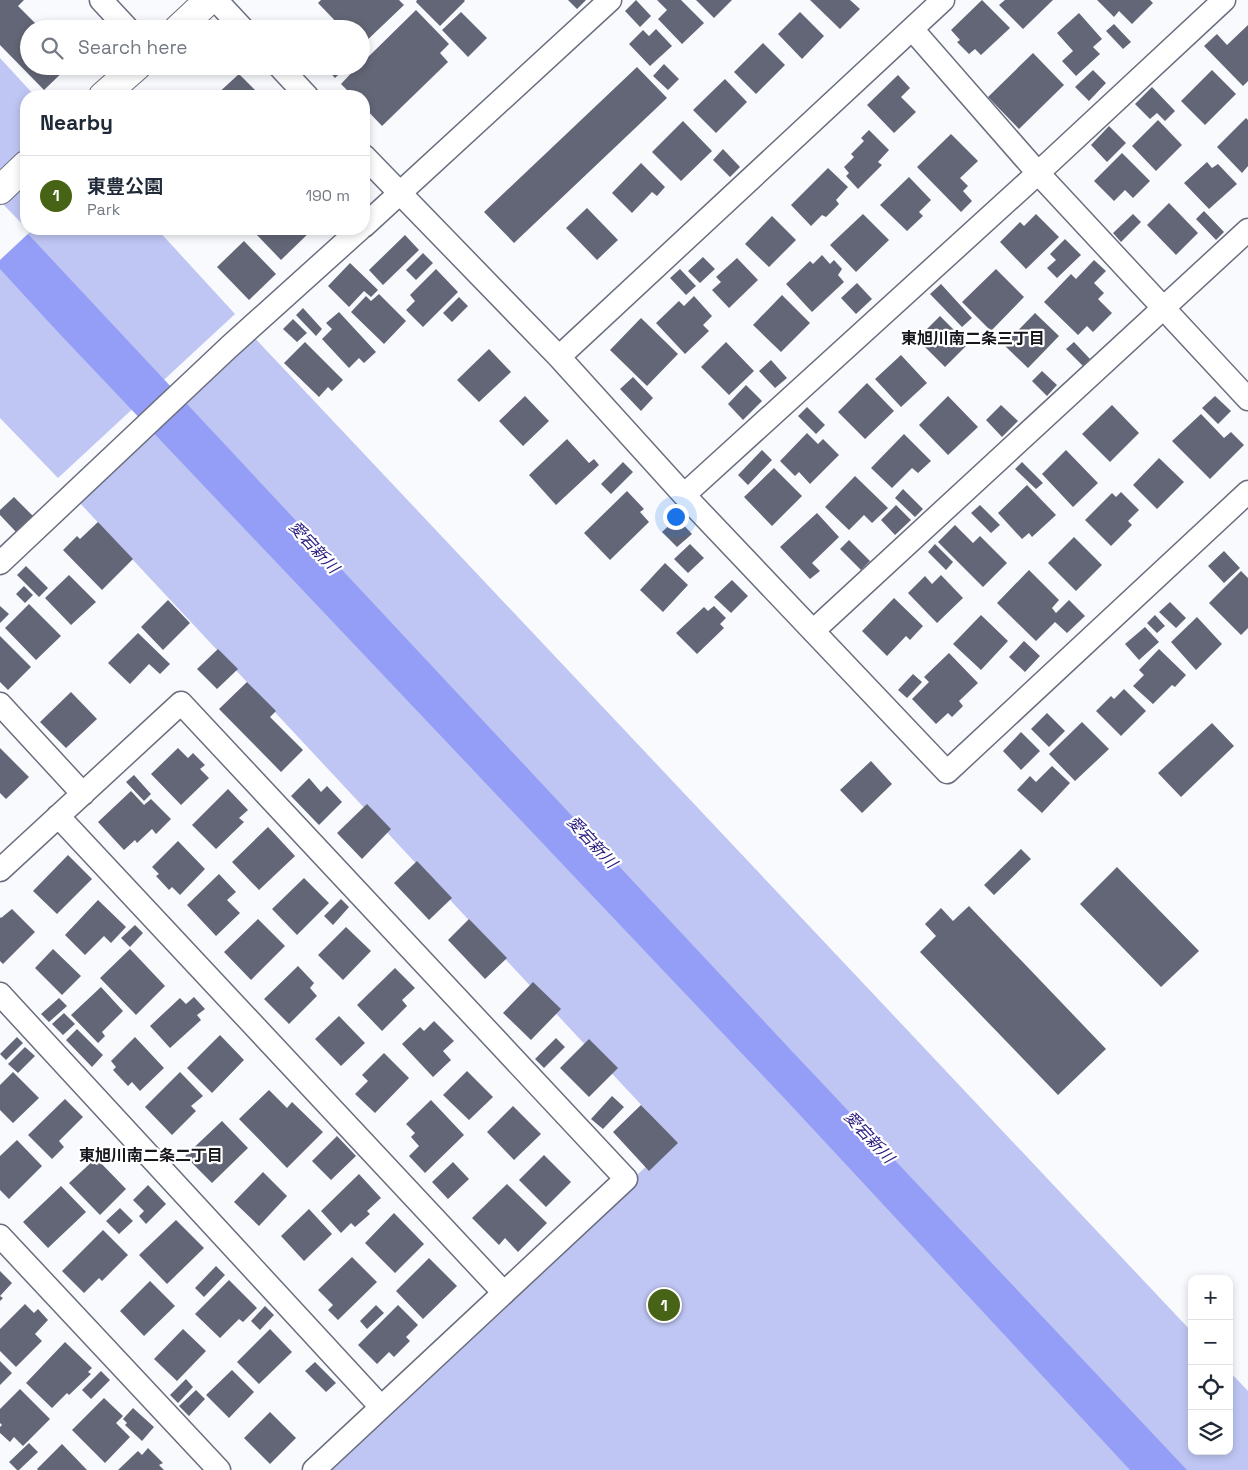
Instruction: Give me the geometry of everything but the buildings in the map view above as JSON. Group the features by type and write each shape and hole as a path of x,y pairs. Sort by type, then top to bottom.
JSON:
{"main road":[{"path":"188,20 209,0"},
{"path":"110,90 127,75"},
{"path":"0,190 20,171"}],"street":[{"path":"101,0 120,20"},
{"path":"216,0 235,20"},
{"path":"370,220 610,0"},
{"path":"559,357 943,0"},
{"path":"684,495 1038,173 1224,0"},
{"path":"912,29 1038,173 1248,399"},
{"path":"287,75 301,90"},
{"path":"370,162 559,357 684,495 947,772 1248,492"},
{"path":"813,631 1248,230"},
{"path":"0,563 228,347 353,235"},
{"path":"0,870 181,703 626,1179 314,1470"},
{"path":"0,704 82,794"},
{"path":"58,816 504,1293"},
{"path":"0,994 381,1407"},
{"path":"0,1236 219,1470"}],"shaded area":[{"path":"0,58 29,90 20,90 20,235 163,235 235,314 58,478 0,418"},
{"path":"251,334 1188,1328 1188,1455 1233,1455 1233,1375 1248,1391 1248,1470 325,1470 674,1140 78,501"}],"water":[{"name":"愛宕新川","path":"0,204 20,225 20,235 29,235 788,1047 1187,1470 1130,1470 786,1100 0,269"}],"pier":[{"path":"0,201 20,222 20,235 27,235 0,260"}],"place":[{"name":"東豊公園","path":"664,1305"}],"district":[{"name":"東旭川南二条三丁目","path":"973,338"},
{"name":"東旭川南二条二丁目","path":"151,1155"}]}
